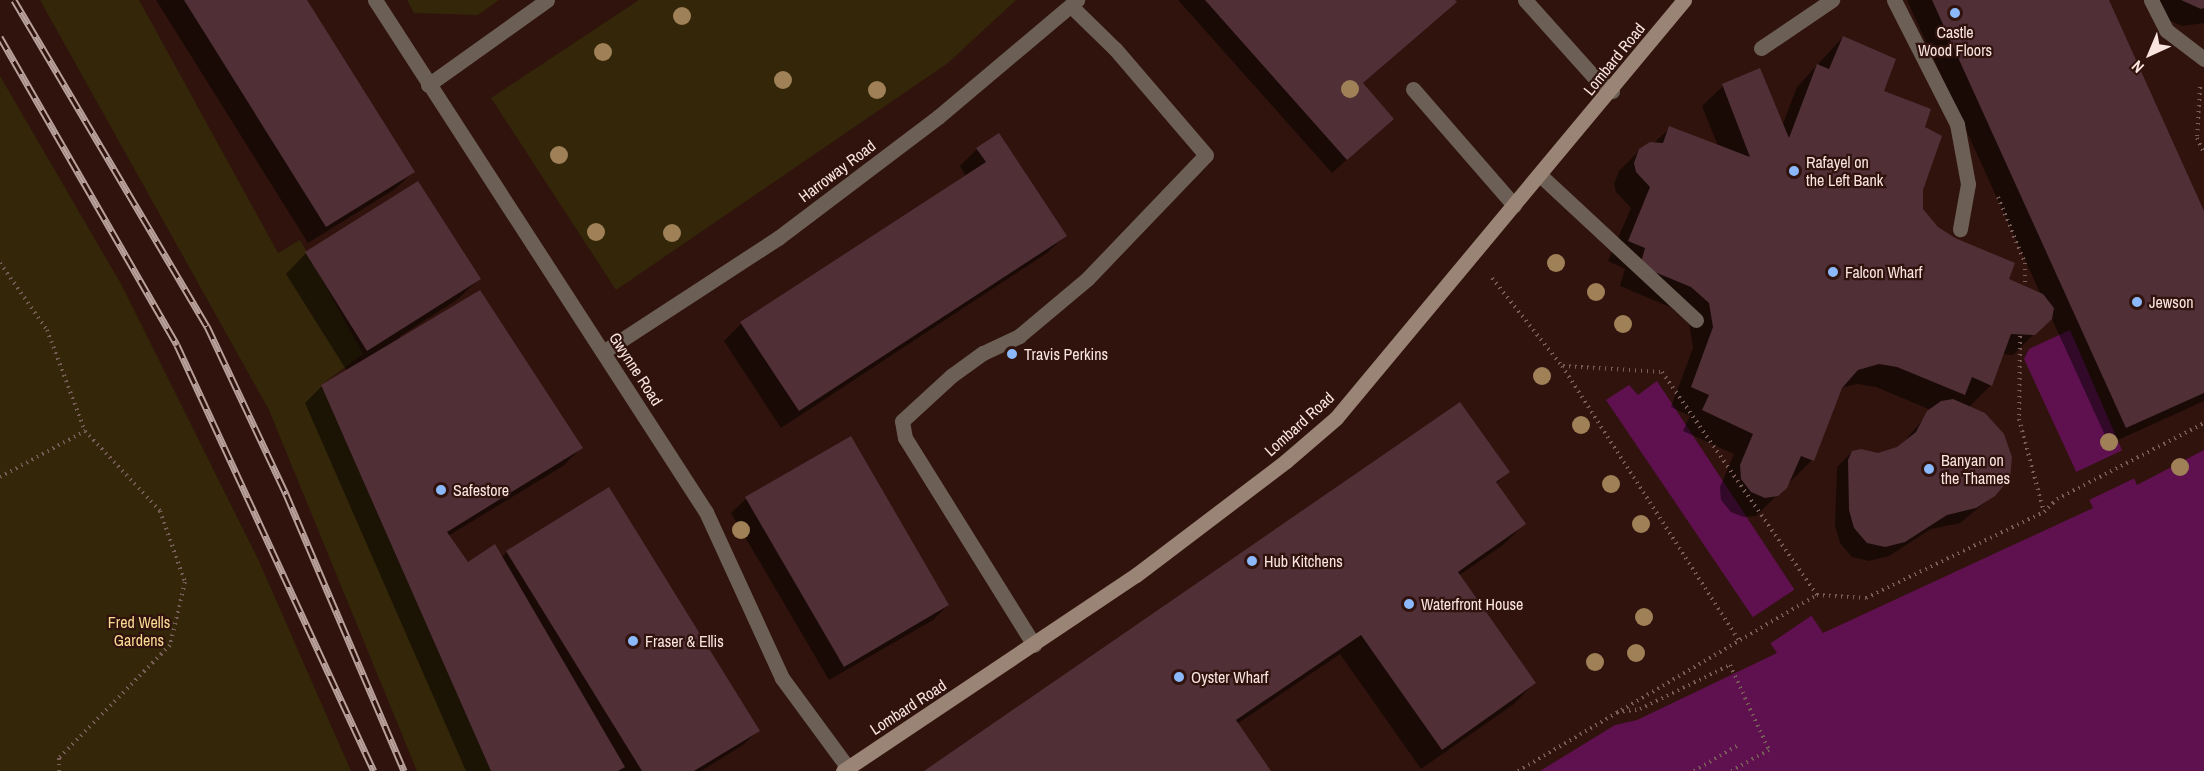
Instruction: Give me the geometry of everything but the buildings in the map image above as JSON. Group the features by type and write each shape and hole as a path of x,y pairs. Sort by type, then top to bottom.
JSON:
{"main road":[{"name":"Lombard Road","path":"845,769 1035,645 1230,504 1336,418 1612,91 1684,0"}],"street":[{"name":"Gwynne Road","path":"375,0 706,512 782,678 845,769"},
{"path":"428,85 547,0"},
{"path":"1525,0 1594,77 1612,91"},
{"path":"1761,48 1832,0"},
{"path":"1894,0 1957,124 1968,184 1960,229"},
{"path":"2151,0 2166,30 2203,59"},
{"path":"1035,645 905,438 902,421 951,376 983,353 1019,336 1088,278 1206,155 1074,3"},
{"name":"Harroway Road","path":"603,352 778,238 939,117 1074,3"},
{"path":"1413,89 1514,205"},
{"path":"1540,175 1696,320"}],"path":[{"path":"2203,59 2197,138 2204,153"},
{"path":"1473,254 1562,366 1740,642"},
{"path":"0,263 47,330 85,431 160,511 185,582 170,645 59,758 59,771"},
{"path":"2020,336 2019,418 2044,512"},
{"path":"1562,366 1662,372 1817,596"},
{"path":"1518,771 1614,712 1759,633 1809,600 1817,596 1866,598 2044,512 2057,499 2204,423"},
{"path":"0,477 85,431"},
{"path":"1614,712 1640,709 1730,665 1769,750 1731,771"},
{"path":"1694,771 1740,744"}],"green space":[{"path":"40,0 139,0 278,253 300,240 363,354 321,385 491,771 417,771 269,410"},
{"path":"407,0 499,0 478,15 414,13"},
{"path":"639,0 1016,0 948,63 616,290 491,98"},
{"name":"Fred Wells Gardens","path":"0,76 121,284 258,559 351,771 0,771"}],"shaded area":[{"path":"2070,330 2137,485 2204,450 2204,771 1540,771 1615,725 1637,720 1777,653 1606,400 1629,385 1638,395 1657,381 1823,633 2093,508 2024,359 2029,349"}],"pier":[{"path":"2125,449 2137,477 2087,501 2074,473"},
{"path":"1797,588 1814,614 1768,645 1750,619"}],"railway":[{"path":"14,0 207,326 286,494 404,771"},
{"path":"0,37 177,345 374,771"}],"place":[{"name":"Castle Wood Floors","path":"1955,13"},
{"name":"Rafayel on the Left Bank","path":"1794,171"},
{"name":"Falcon Wharf","path":"1833,272"},
{"name":"Jewson","path":"2137,302"},
{"name":"Travis Perkins","path":"1012,354"},
{"name":"Banyan on the Thames","path":"1929,469"},
{"name":"Safestore","path":"441,490"},
{"name":"Hub Kitchens","path":"1252,561"},
{"name":"Waterfront House","path":"1409,604"},
{"name":"Fraser & Ellis","path":"633,641"},
{"name":"Oyster Wharf","path":"1179,677"}]}
